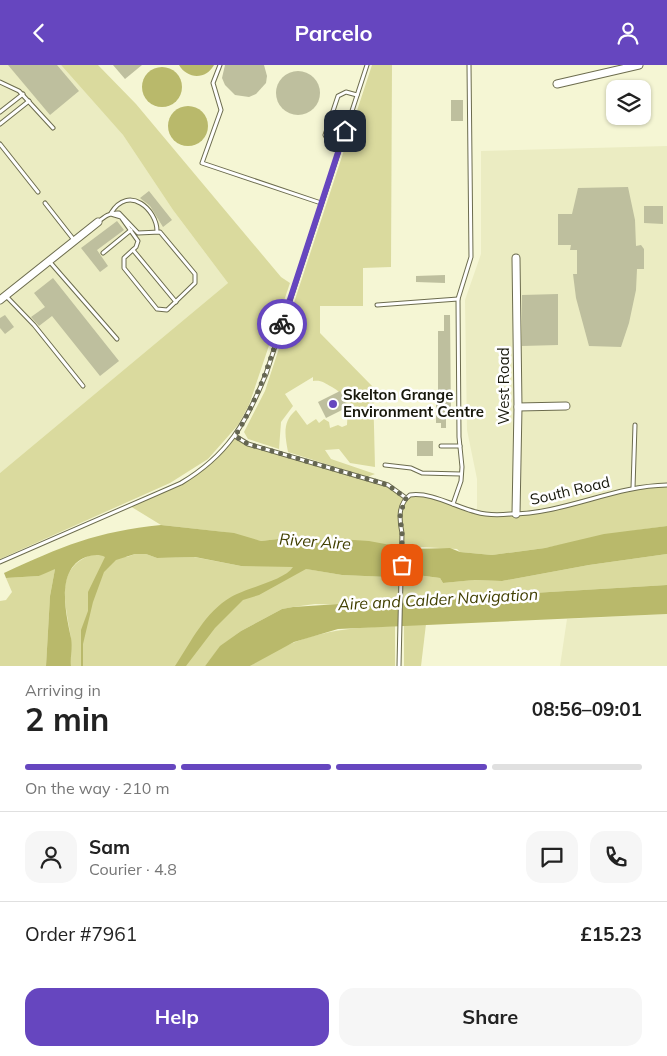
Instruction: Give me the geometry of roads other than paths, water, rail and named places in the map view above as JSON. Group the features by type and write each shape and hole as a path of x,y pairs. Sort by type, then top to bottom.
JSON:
{"street":[{"path":"557,84 639,65"},
{"path":"3,298 98,223"},
{"name":"West Road","path":"516,258 518,407 516,514"},
{"path":"518,407 566,407"}],"lane":[{"path":"220,65 213,83 221,110 202,163 322,203"},
{"path":"0,562 181,483 218,455 235,436 252,409 266,374 367,65"},
{"path":"453,504 461,474 458,299 471,257 470,65"},
{"path":"0,82 23,94 53,128"},
{"path":"339,149 330,144 325,135 338,96 346,92 357,95"},
{"path":"0,112 23,94"},
{"path":"0,124 29,101"},
{"path":"0,144 38,192"},
{"path":"98,223 111,214 123,201 128,199 138,201 156,223 157,231"},
{"path":"45,203 75,240"},
{"path":"111,214 121,217 133,229 143,235 157,231 164,235 196,276 196,283 167,310 158,309 123,265 124,258 133,250 138,241 133,229"},
{"path":"102,253 133,229"},
{"path":"133,250 176,302"},
{"path":"49,261 117,339"},
{"path":"3,298 34,325 83,386"},
{"path":"377,305 458,299"},
{"path":"633,488 635,425"},
{"path":"235,436 248,444 388,485 406,498 400,514 402,533 399,666"},
{"path":"441,446 460,446"},
{"path":"385,465 410,467 422,473 461,474"},
{"name":"South Road","path":"406,498 410,495 421,495 477,513 516,514 560,507 633,488 667,485"}],"water":[{"path":"179,65 214,65 211,70 197,76 182,70"},
{"path":"162,67 176,73 182,87 176,101 162,107 148,101 142,87 148,73"},
{"path":"188,106 202,112 208,126 202,140 188,146 174,140 168,126 174,112"},
{"name":"River Aire","path":"161,525 234,533 261,541 278,539 298,541 338,539 369,541 412,549 450,548 460,552 492,555 545,548 604,534 667,526 667,554 589,565 502,581 474,580 443,583 440,578 417,575 410,578 342,575 306,569 259,595 243,600 215,628 186,666 175,666 199,628 222,603 237,594 281,576 293,567 241,566 195,557 157,558 146,554 135,554 116,560 104,572 93,602 83,644 83,666 81,666 81,630 88,611 88,592 105,557 91,556 76,563 70,571 66,582 65,605 72,641 71,666 46,666 50,596 55,569 39,576 6,578 4,573 43,555 98,536"},
{"name":"Aire and Calder Navigation","path":"667,585 667,614 338,629 294,642 250,666 205,666 220,646 241,631 282,609 293,607 339,604 390,606 421,598"}],"place":[{"name":"Skelton Grange Environment Centre","path":"333,404"}]}
